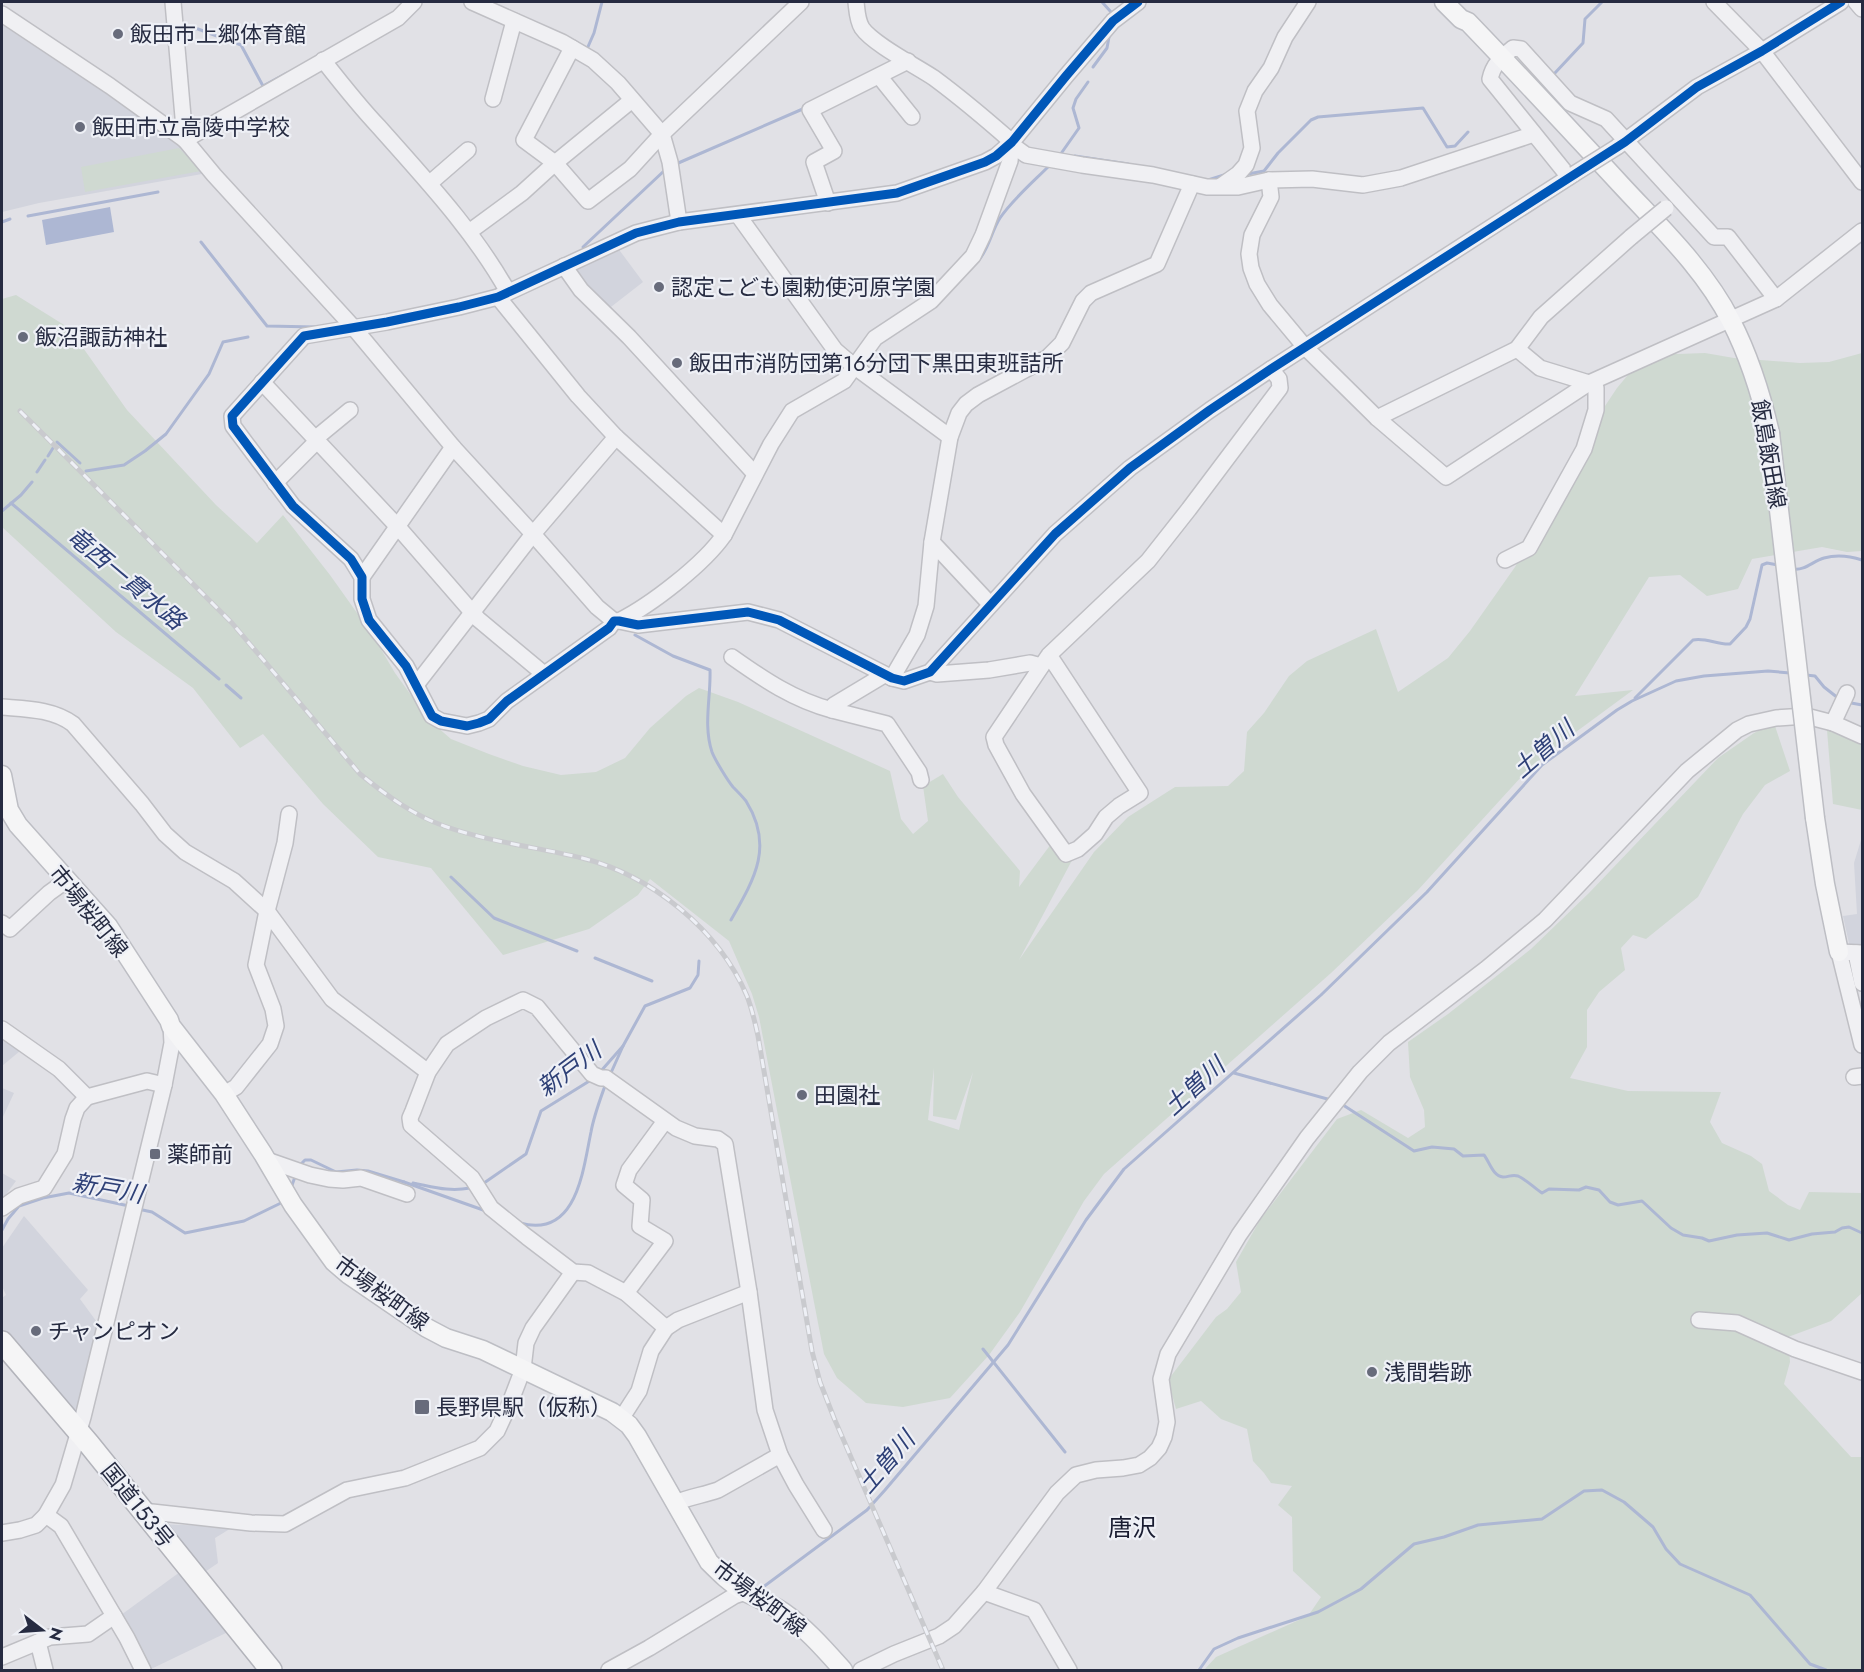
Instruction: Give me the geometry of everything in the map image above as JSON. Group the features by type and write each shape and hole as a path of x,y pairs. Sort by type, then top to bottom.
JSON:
{"highway":[{"name":"国道153号","path":"2,1342 78,1432 271,1671"}],"main road":[{"name":"飯島飯田線","path":"1444,2 1461,19 1468,22 1502,57 1678,247 1712,289 1731,320 1755,379 1770,433 1815,818 1825,884 1853,953"},
{"name":"飯島飯田線","path":"1454,2 1465,14 1468,22"},
{"name":"市場桜町線","path":"2,775 5,808 108,926 171,1026 224,1094 293,1205 334,1262 427,1328 446,1338 483,1350 594,1402 621,1419 638,1436 709,1562 725,1578 784,1612 843,1671"}],"street":[{"path":"173,2 185,140"},
{"path":"185,140 398,18 414,2"},
{"path":"472,2 572,48 593,60 618,83 662,134 670,162 679,222"},
{"path":"572,48 524,140 555,162 588,201 630,169 662,134 801,2"},
{"path":"856,2 857,16 862,27 871,37 974,108 1026,155 1153,175 1207,187 1239,187 1269,180 1312,179 1363,185 1401,178 1534,134"},
{"path":"1012,142 1010,161 973,256 931,301 875,338 844,381 792,411 771,444 715,547 677,581 632,614 617,621 507,701 489,719 479,723 467,726 441,721 432,716 406,666 369,620 362,599 362,577 351,560 293,506 233,426 232,416 304,336 459,308 503,295 636,233 679,222 897,193 985,162 1012,142 1113,21 1138,2"},
{"path":"1221,186 1246,165 1252,148 1247,111 1255,91 1271,68 1285,37 1308,2"},
{"path":"1714,2 1762,51 1863,182"},
{"path":"2,14 110,86 185,140 214,175 354,328 453,447 597,607 617,621 638,625 748,612 779,620 888,676 904,681 930,672 1055,534 1112,484 1210,410 1571,175 1621,145 1697,87 1762,51 1841,2"},
{"path":"1856,2 1863,9"},
{"path":"494,99 514,21"},
{"path":"1571,175 1534,134 1490,79 1492,69 1513,48 1521,49 1570,103 1606,119 1621,145 1672,203 1714,237 1728,237 1776,299"},
{"path":"323,60 376,125 430,183 469,232 498,274 503,295 578,396 616,436 723,535"},
{"path":"828,203 814,162 834,152 810,110 908,61"},
{"path":"879,76 912,117"},
{"path":"469,232 522,193 555,162 632,100"},
{"path":"430,183 468,150"},
{"path":"1269,180 1271,197 1252,235 1251,268 1257,284 1270,305 1305,347 1377,418 1446,477 1589,383 1776,299 1863,231"},
{"path":"832,710 834,705 888,676 917,635 926,606 932,542 950,437 959,413 966,404 999,383 1047,358 1062,343 1083,302 1091,293 1157,264 1192,184"},
{"path":"1377,418 1516,349 1541,316 1672,203"},
{"path":"738,215 835,350 950,437"},
{"path":"564,266 581,290 630,337 755,474"},
{"path":"1505,560 1529,549 1584,449 1596,410 1596,388 1589,383 1540,368 1516,349"},
{"path":"1045,660 1140,793 1106,817 1095,834 1078,849 1066,854 1023,794 996,745 994,737 1045,660 1148,561 1190,509 1280,388 1279,379 1271,369"},
{"path":"262,382 398,527 473,613 544,674"},
{"path":"275,483 317,439 350,410"},
{"path":"416,686 533,534 616,436"},
{"path":"362,577 453,447"},
{"path":"932,542 990,604"},
{"path":"732,657 781,690 801,700 887,724 919,772 921,780"},
{"path":"930,672 937,674 989,670 1045,660"},
{"path":"1833,723 1844,700"},
{"path":"2,707 50,712 64,717 73,724 165,834 185,852 234,881 267,911 332,999 428,1072"},
{"path":"861,1671 894,1654 939,1636 954,1626 984,1592 1057,1493 1076,1475 1096,1470 1139,1465 1159,1448 1167,1422 1161,1378 1168,1354 1239,1235 1307,1138 1360,1072 1389,1043 1545,920 1687,771 1737,730 1749,724 1776,718 1806,716 1833,723 1863,736"},
{"path":"224,1094 236,1087 264,1052 270,1044 276,1026 273,1009 256,965 285,843 289,814"},
{"path":"2,922 10,929 49,893 67,880"},
{"path":"1853,953 1863,983"},
{"path":"1853,953 1863,1045"},
{"path":"666,1328 626,1293 588,1273 573,1272 491,1208 472,1178 411,1125 412,1111 428,1072 447,1044 486,1018 523,1000 537,1007 597,1076 606,1078 664,1121 694,1136 718,1139 725,1144 765,1410 780,1455 824,1530"},
{"path":"2,1533 36,1525 46,1515 63,1485 164,1085 172,1043 171,1026"},
{"path":"2,1029 59,1069 87,1096"},
{"path":"2,1208 19,1196 44,1188 65,1154 77,1108 87,1096 147,1081 164,1085"},
{"path":"626,1293 665,1241 640,1226 642,1200 624,1185 629,1170 664,1121"},
{"path":"267,1160 329,1179 361,1178 407,1194"},
{"path":"143,1512 251,1523 285,1524 347,1490 405,1478 480,1448 497,1431 510,1403 523,1369 526,1343 533,1328 573,1272"},
{"path":"621,1419 639,1391 651,1351 666,1328 678,1320 749,1292"},
{"path":"1699,1320 1737,1323 1795,1349 1863,1372"},
{"path":"675,1503 718,1490 780,1455"},
{"path":"46,1515 61,1526 114,1616 143,1671"},
{"path":"984,1592 1034,1610 1069,1671"},
{"path":"609,1671 734,1596 752,1595"},
{"path":"2,1657 50,1637 88,1634 114,1616"},
{"path":"38,1642 45,1671"}],"shaded area":[{"name":"飯田市立高陵中学校","path":"2,20 179,142 204,169 202,174 39,203 2,212"},
{"path":"179,148 201,171 85,192 81,167"},
{"path":"617,247 643,282 607,310 574,270"},
{"path":"16,295 69,328 127,410 216,505 257,543 283,515 330,575 429,720 451,739 523,766 561,775 596,772 625,758 650,728 686,696 699,688 738,702 890,771 901,819 913,834 928,821 923,786 943,774 958,797 1020,871 1019,887 1054,840 1078,849 1019,960 1094,852 1128,817 1175,787 1228,786 1244,771 1247,732 1264,713 1289,676 1307,661 1376,629 1398,692 1448,658 1515,567 1593,424 1617,388 1632,370 1657,352 1705,353 1734,358 1800,363 1829,362 1862,353 1862,551 1847,552 1822,547 1752,559 1738,589 1707,596 1680,575 1649,577 1575,696 1633,690 1546,754 1522,776 1418,890 1331,973 1104,1174 1084,1201 1020,1312 989,1355 950,1398 903,1407 866,1403 837,1378 824,1354 759,1017 752,994 729,941 650,879 638,895 589,929 503,955 431,868 378,857 323,804 263,734 240,748 193,688 116,632 2,527 2,299","holes":["934,1068 933,1116 956,1120 973,1072 959,1130 928,1120"]},
{"path":"1774,723 1790,771 1765,785 1743,814 1698,897 1646,939 1633,935 1621,948 1625,970 1599,992 1587,1010 1587,1047 1570,1078 1628,1091 1721,1092 1710,1122 1722,1143 1751,1156 1762,1164 1769,1191 1788,1205 1800,1210 1809,1192 1862,1193 1862,1293 1831,1321 1788,1337 1790,1362 1784,1384 1851,1457 1862,1457 1862,1670 1204,1670 1216,1657 1308,1616 1321,1597 1293,1571 1292,1517 1278,1505 1292,1486 1271,1483 1253,1461 1247,1429 1221,1419 1201,1401 1176,1409 1168,1380 1216,1317 1227,1309 1241,1292 1236,1262 1260,1220 1337,1119 1361,1110 1408,1138 1425,1127 1424,1110 1410,1077 1408,1042 1531,949 1589,893 1718,758 1754,733"},
{"path":"1827,730 1862,744 1862,810 1833,804"},
{"path":"1861,840 1862,948 1850,948 1843,916 1857,914 1854,863"},
{"path":"2,1038 20,1051 2,1066"},
{"path":"2,1088 14,1093 2,1119"},
{"path":"2,1173 16,1181 2,1200"},
{"path":"24,1216 88,1290 80,1299 99,1325 81,1405 72,1411 2,1335 2,1298 6,1295 2,1286 2,1248"},
{"path":"159,1524 233,1527 215,1538 218,1563 199,1576"},
{"path":"180,1572 230,1631 149,1670 121,1615"}],"water":[{"path":"110,207 114,232 46,245 42,220"}],"waterway":[{"path":"587,49 594,33 602,2"},
{"path":"1102,2 1111,12"},
{"path":"1554,74 1583,43 1585,19 1602,2"},
{"path":"183,28 198,29 241,45 263,86 287,73"},
{"path":"1093,67 1107,48 1109,37"},
{"path":"1060,155 1079,128 1073,108 1076,99 1088,82"},
{"path":"676,164 805,108"},
{"path":"1248,174 1264,171 1278,153 1311,120 1318,117 1423,108 1447,147 1455,146 1468,132"},
{"path":"1075,156 1128,164"},
{"path":"978,261 1005,211 1050,165"},
{"path":"583,247 665,170"},
{"path":"1208,180 1224,175"},
{"path":"28,216 158,192"},
{"path":"2,222 10,219"},
{"path":"201,242 267,326 315,327"},
{"path":"86,471 124,465 166,434 209,374 223,342 248,337"},
{"path":"831,396 844,389"},
{"path":"57,442 80,463"},
{"path":"48,456 53,448"},
{"path":"37,472 45,460"},
{"path":"2,511 32,482"},
{"name":"竜西一貫水路","path":"11,503 219,679"},
{"path":"1793,569 1801,569 1820,559 1834,556 1862,560"},
{"path":"1635,698 1693,640 1730,644 1746,627 1750,619 1762,565 1767,563 1778,565"},
{"name":"新戸川","path":"635,635 673,656 710,670 708,732 712,752 731,784 746,801 759,833 760,847 754,876 731,920"},
{"name":"土曽川","path":"759,1590 867,1510 885,1490 1008,1345 1086,1220 1124,1169 1321,995 1427,892 1542,765 1617,710 1676,681 1704,676 1768,671 1790,673"},
{"name":"土曽川","path":"1806,675 1815,676 1838,698"},
{"name":"竜西一貫水路","path":"226,685 241,698"},
{"name":"土曽川","path":"1846,702 1862,705"},
{"name":"竜西一貫水路","path":"451,877 494,918 577,951"},
{"name":"竜西一貫水路","path":"595,958 652,981"},
{"name":"新戸川","path":"601,1071 623,1046 645,1006 690,988 698,975 699,961"},
{"path":"610,1075 623,1046"},
{"path":"1234,1073 1331,1100"},
{"name":"新戸川","path":"484,1183 526,1154 541,1111 591,1080"},
{"path":"520,1223 539,1225 554,1221 574,1198 606,1083"},
{"path":"1340,1103 1414,1151 1432,1147 1454,1149 1463,1156 1484,1155 1492,1169 1500,1176 1518,1176 1542,1193 1549,1189 1579,1190 1586,1187 1599,1190 1610,1202 1618,1205 1642,1201 1671,1228 1683,1235 1709,1241 1737,1235 1767,1233 1789,1240 1812,1234 1835,1232 1849,1227 1862,1233"},
{"name":"新戸川","path":"300,1165 305,1160 311,1160 336,1172 368,1171 404,1182"},
{"name":"新戸川","path":"291,1188 296,1174"},
{"path":"404,1182 486,1211"},
{"name":"新戸川","path":"413,1183 448,1189 470,1188"},
{"name":"新戸川","path":"2,1230 19,1206 69,1193 129,1206"},
{"name":"新戸川","path":"138,1209 152,1212 185,1233 244,1221 283,1202"},
{"name":"竜西一貫水路","path":"983,1349 1065,1452"},
{"path":"1199,1670 1214,1649 1238,1638 1318,1612 1361,1589 1414,1544 1444,1537 1478,1525 1542,1519 1584,1491 1602,1490 1624,1502 1653,1527 1666,1549 1680,1564 1750,1595 1810,1664 1826,1670"}],"railway":[{"path":"20,411 232,623 360,774 370,782 411,810 444,826 495,840 582,858 633,877 680,909 719,949 735,972 747,996 756,1026 812,1351 820,1382 943,1670"}],"cycle path":[{"path":"1138,2 1113,21 1012,142 985,162 897,193 679,222 636,233 498,297 387,322 304,336 232,416 233,426 293,506 351,559 362,577 362,599 369,620 406,666 432,716 441,721 467,726 489,719 507,701 609,628 614,621 638,625 748,612 779,620 892,678 904,681 930,672 1055,534 1130,468 1271,369 1625,142 1697,87 1762,51 1841,2"}],"place":[{"name":"飯田市上郷体育館","path":"118,34"},
{"name":"飯田市立高陵中学校","path":"80,127"},
{"name":"認定こども園勅使河原学園","path":"659,287"},
{"name":"飯沼諏訪神社","path":"23,337"},
{"name":"飯田市消防団第16分団下黒田東班詰所","path":"677,363"},
{"name":"田園社","path":"802,1095"},
{"name":"薬師前","path":"155,1154"},
{"name":"チャンピオン","path":"36,1331"},
{"name":"浅間砦跡","path":"1372,1372"},
{"name":"長野県駅（仮称）","path":"422,1407"}],"district":[{"name":"唐沢","path":"1132,1527"}]}
